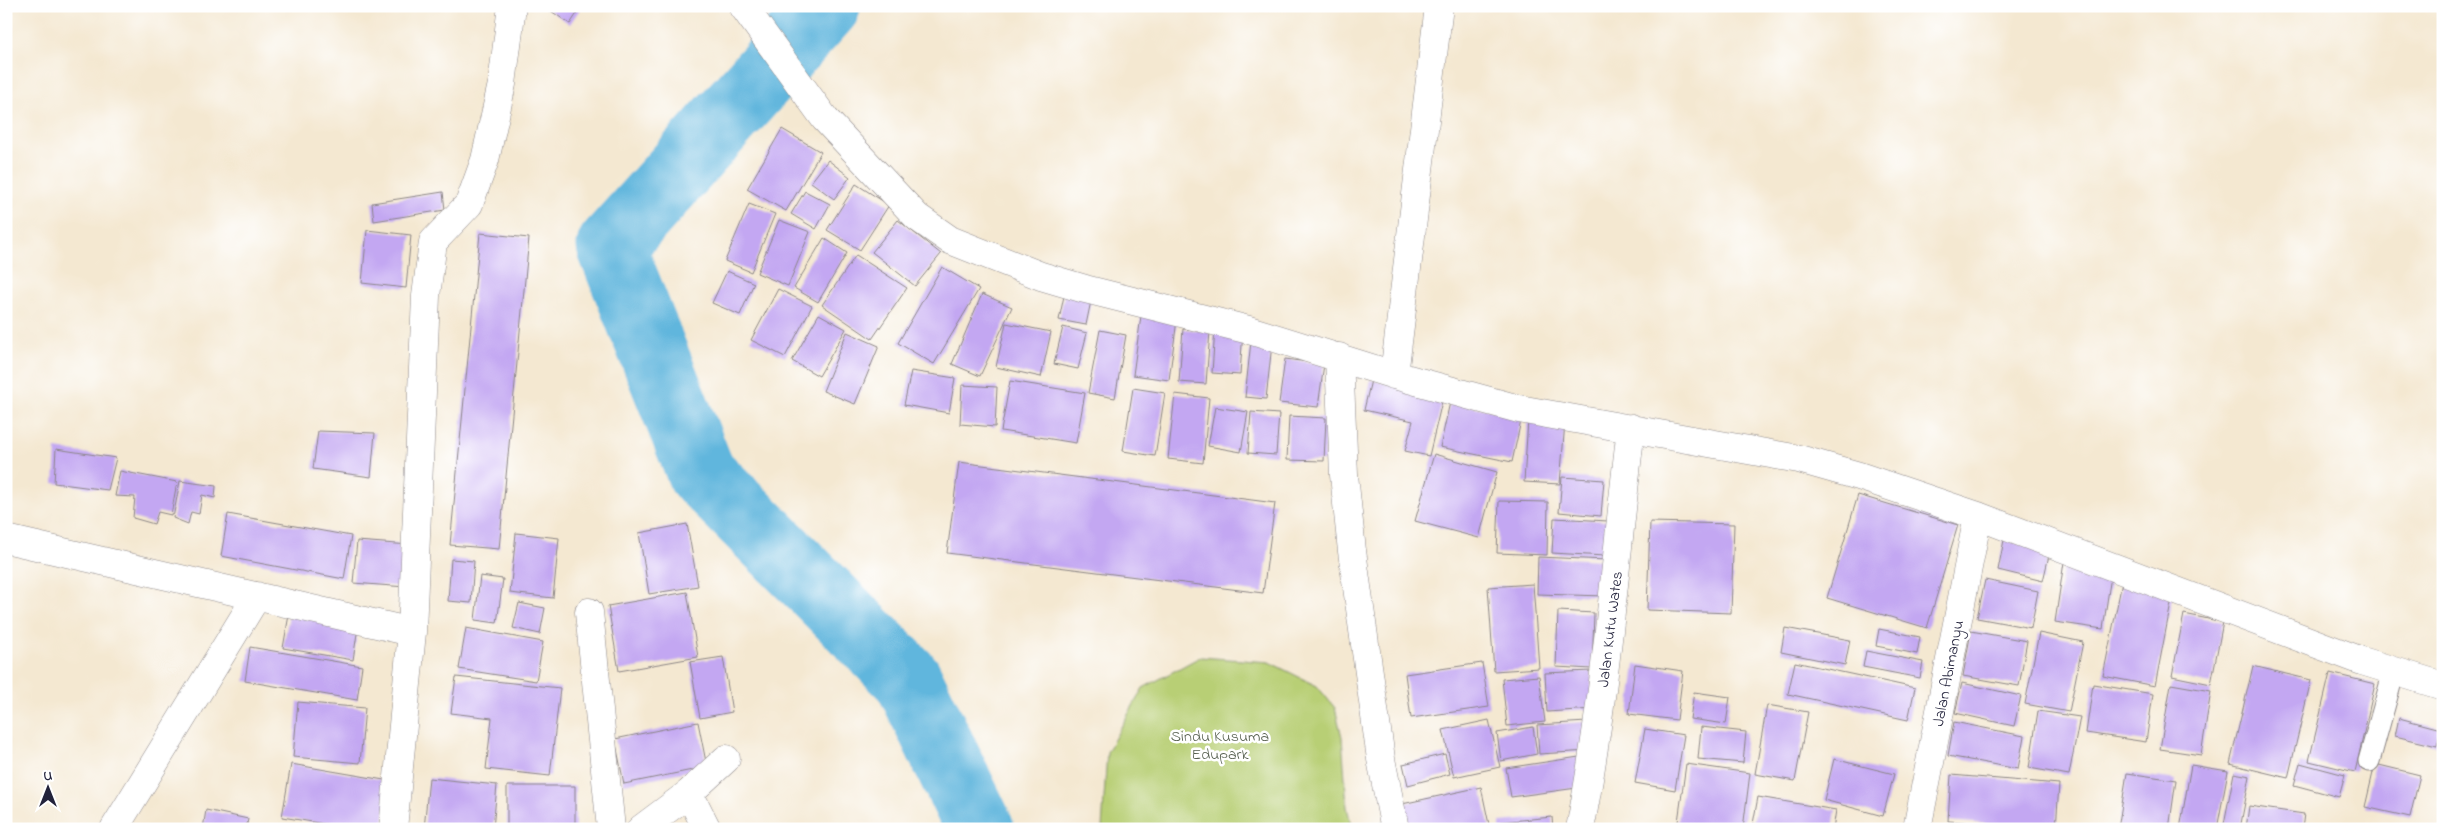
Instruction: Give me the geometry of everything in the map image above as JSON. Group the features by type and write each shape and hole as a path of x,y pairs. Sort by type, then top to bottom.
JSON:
{"street":[{"path":"393,829 412,632 426,296 432,242 469,204 485,160 502,84 512,6"},
{"path":"743,6 825,119 917,217 950,240 1041,276 1086,290 1249,330 1394,375 1519,408 1799,459 1859,476 1978,516 2394,671 2443,686"},
{"path":"1394,375 1439,6"},
{"path":"1339,357 1344,475 1352,551 1380,750 1395,829"},
{"name":"Jalan Kutu Wates","path":"1580,829 1594,759 1611,621 1631,428"},
{"name":"Jalan Abimanyu","path":"1916,829 1978,516"},
{"path":"6,539 412,632"},
{"path":"114,829 257,596"},
{"path":"589,612 611,829"},
{"path":"641,829 689,793 726,759"},
{"path":"689,793 707,829"}],"lane":[{"path":"2369,761 2394,671"}],"green space":[{"name":"Sindu Kusuma Edupark","path":"1200,657 1269,662 1317,686 1335,708 1342,737 1347,807 1352,829 1102,829 1107,752 1143,688"}],"building":[{"path":"550,6 582,6 570,24 548,9"},
{"path":"782,129 821,152 786,211 747,189"},
{"path":"828,160 850,177 834,199 811,182"},
{"path":"856,184 889,205 860,250 827,230"},
{"path":"805,191 830,204 816,229 791,214"},
{"path":"443,192 445,210 374,221 372,203"},
{"path":"749,204 775,214 751,272 725,261"},
{"path":"779,220 810,232 788,286 757,273"},
{"path":"898,220 941,254 915,286 872,252"},
{"path":"367,230 411,235 406,288 362,283"},
{"path":"480,233 529,238 499,549 450,545"},
{"path":"824,238 847,253 818,302 794,288"},
{"path":"856,255 907,288 872,339 822,305"},
{"path":"942,267 979,289 934,364 898,343"},
{"path":"727,271 754,283 740,315 712,303"},
{"path":"778,289 812,306 785,357 751,340"},
{"path":"1065,291 1092,296 1086,325 1059,320"},
{"path":"982,294 1012,307 980,376 952,364"},
{"path":"819,314 846,329 819,376 792,361"},
{"path":"1141,316 1177,320 1169,380 1133,375"},
{"path":"1006,323 1051,332 1041,377 996,367"},
{"path":"1063,327 1087,333 1078,369 1054,364"},
{"path":"1215,328 1243,330 1240,375 1212,373"},
{"path":"1183,329 1210,331 1206,384 1179,382"},
{"path":"1100,330 1126,335 1115,398 1088,393"},
{"path":"847,332 879,346 855,404 823,391"},
{"path":"1251,341 1272,344 1266,399 1245,397"},
{"path":"1285,359 1324,364 1318,407 1279,403"},
{"path":"911,371 955,378 949,413 904,405"},
{"path":"1371,380 1443,397 1429,456 1405,451 1413,421 1364,410"},
{"path":"1010,381 1085,393 1076,443 1001,431"},
{"path":"962,385 997,387 995,427 960,424"},
{"path":"1133,388 1165,393 1155,456 1123,451"},
{"path":"1175,394 1209,398 1203,463 1168,459"},
{"path":"1450,402 1522,416 1512,462 1440,447"},
{"path":"1215,407 1248,412 1241,452 1208,446"},
{"path":"1251,412 1279,414 1276,455 1248,453"},
{"path":"1289,416 1326,418 1324,461 1287,460"},
{"path":"1528,419 1565,422 1560,484 1524,482"},
{"path":"318,431 375,433 371,477 313,469"},
{"path":"56,449 116,458 108,490 54,483"},
{"path":"1434,454 1497,472 1479,538 1415,521"},
{"path":"959,462 1275,503 1263,593 947,553"},
{"path":"120,471 177,482 171,515 158,512 154,524 133,518 135,497 115,496"},
{"path":"1562,477 1604,480 1601,516 1559,512"},
{"path":"180,481 216,486 215,498 202,495 199,514 191,512 188,524 173,518"},
{"path":"1858,495 1958,525 1927,628 1827,598"},
{"path":"1499,501 1548,502 1547,555 1497,553"},
{"path":"228,514 351,536 344,579 221,556"},
{"path":"1554,518 1608,521 1605,556 1552,553"},
{"path":"1650,522 1734,524 1731,613 1647,610"},
{"path":"687,524 698,586 649,594 639,533"},
{"path":"516,533 559,538 553,598 510,593"},
{"path":"2004,540 2050,551 2043,581 1998,570"},
{"path":"357,541 410,545 406,587 353,583"},
{"path":"1538,557 1607,560 1605,596 1537,594"},
{"path":"451,559 474,561 471,603 448,601"},
{"path":"2064,562 2112,569 2103,629 2055,622"},
{"path":"480,576 503,579 497,623 475,620"},
{"path":"1985,580 2038,591 2031,628 1977,618"},
{"path":"2122,582 2173,593 2155,686 2103,676"},
{"path":"1533,584 1539,668 1494,671 1488,587"},
{"path":"687,592 698,657 619,671 608,606"},
{"path":"519,603 545,608 540,634 513,628"},
{"path":"1558,611 1594,613 1592,669 1556,667"},
{"path":"2184,614 2223,622 2211,684 2172,676"},
{"path":"289,615 358,627 353,660 283,648"},
{"path":"466,628 543,642 536,681 459,669"},
{"path":"1785,628 1850,640 1845,665 1781,652"},
{"path":"1879,629 1920,637 1917,654 1876,646"},
{"path":"1971,631 2027,641 2019,686 1963,676"},
{"path":"2039,633 2083,642 2069,712 2025,704"},
{"path":"250,647 362,666 357,700 245,681"},
{"path":"1866,651 1923,662 1920,678 1863,667"},
{"path":"723,657 732,712 700,718 690,662"},
{"path":"1795,662 1915,688 1908,720 1788,694"},
{"path":"1482,663 1489,707 1411,718 1405,674"},
{"path":"1635,664 1683,671 1677,720 1629,714"},
{"path":"2253,666 2311,680 2288,778 2230,764"},
{"path":"1591,671 1593,709 1547,712 1545,673"},
{"path":"2330,673 2375,684 2355,772 2309,761"},
{"path":"1539,676 1545,722 1507,726 1502,679"},
{"path":"456,677 560,688 550,776 486,769 492,718 451,713"},
{"path":"1962,683 2021,696 2014,726 1955,713"},
{"path":"2093,684 2153,694 2146,742 2086,733"},
{"path":"2171,684 2211,691 2201,755 2160,749"},
{"path":"1694,692 1730,697 1726,724 1690,719"},
{"path":"298,702 365,708 360,763 293,757"},
{"path":"1767,705 1808,712 1795,781 1755,774"},
{"path":"2038,711 2080,717 2069,775 2029,768"},
{"path":"2399,718 2441,729 2437,746 2395,736"},
{"path":"1489,720 1500,767 1454,777 1443,730"},
{"path":"698,722 707,767 624,784 615,739"},
{"path":"1587,722 1589,751 1539,754 1537,725"},
{"path":"1954,722 2024,736 2018,769 1948,756"},
{"path":"1533,727 1537,754 1501,761 1497,733"},
{"path":"1701,727 1746,732 1743,763 1698,759"},
{"path":"1645,729 1684,735 1675,790 1635,783"},
{"path":"1445,754 1450,774 1408,785 1403,764"},
{"path":"1579,757 1584,787 1511,797 1506,768"},
{"path":"1834,759 1894,774 1883,816 1824,800"},
{"path":"2300,763 2345,775 2339,797 2294,785"},
{"path":"291,764 390,781 382,829 355,829 282,817"},
{"path":"1686,764 1750,773 1743,829 1677,829"},
{"path":"2375,764 2420,775 2410,817 2365,807"},
{"path":"2191,765 2228,771 2217,829 2180,829"},
{"path":"2127,773 2176,780 2169,829 2118,829"},
{"path":"2234,773 2250,776 2240,829 2223,829"},
{"path":"1951,775 2059,784 2056,829 1948,821"},
{"path":"429,778 497,785 493,829 424,829"},
{"path":"507,786 575,786 575,829 507,829"},
{"path":"1481,787 1490,829 1407,829 1402,804"},
{"path":"1758,797 1836,810 1833,829 1752,829"},
{"path":"2249,806 2304,814 2302,829 2246,829"},
{"path":"206,810 248,819 246,829 203,829"},
{"path":"1552,817 1553,829 1500,829 1500,822"}],"waterway":[{"path":"826,6 611,246 701,473 908,679 980,829"}]}
